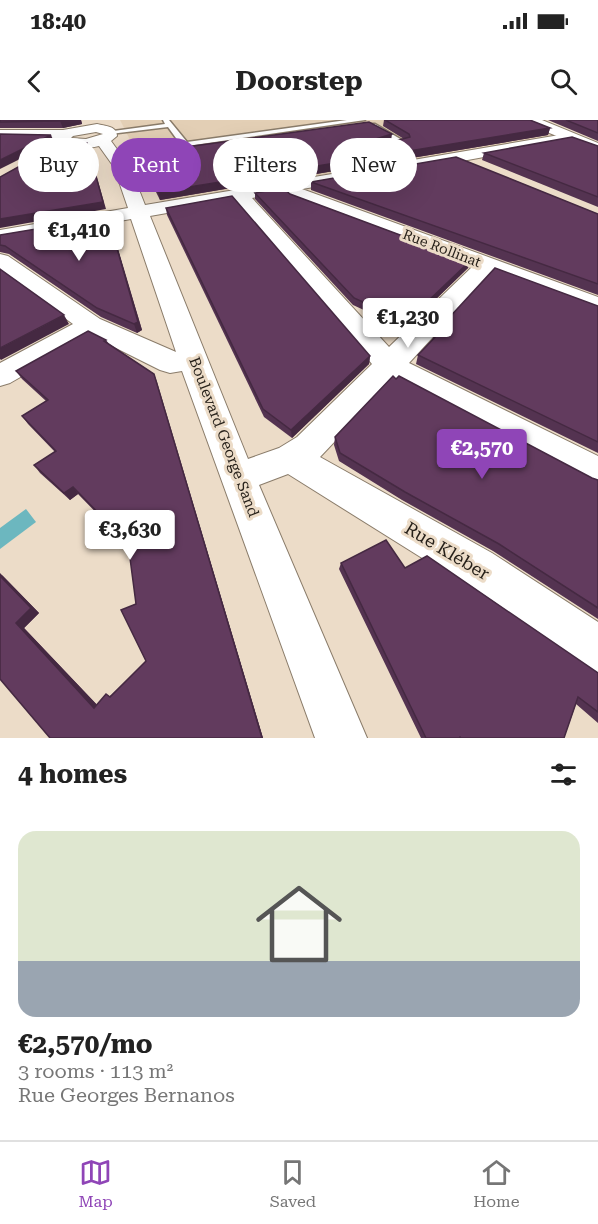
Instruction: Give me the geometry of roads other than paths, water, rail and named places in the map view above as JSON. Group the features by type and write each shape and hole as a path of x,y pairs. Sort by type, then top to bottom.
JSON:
{"street":[{"path":"530,120 588,136"},
{"path":"546,120 588,136 598,148"},
{"path":"68,138 75,130 102,130"},
{"name":"Boulevard George Sand","path":"102,130 111,149"},
{"path":"0,134 54,138"},
{"path":"417,164 588,136"},
{"path":"456,157 485,171"},
{"name":"Boulevard George Sand","path":"131,192 340,738"},
{"path":"0,236 247,192"},
{"name":"Rue Rollinat","path":"296,192 598,306"},
{"path":"239,195 389,365 598,472"},
{"path":"0,261 91,325 170,363 193,359"},
{"path":"240,477 291,459 309,447 487,265"},
{"path":"0,376 91,325"},
{"name":"Rue Kléber","path":"291,459 477,568 598,649"}],"lane":[{"path":"102,130 168,123 187,144 363,120 394,138"}],"water":[{"path":"26,509 36,522 0,549 0,528"}]}
